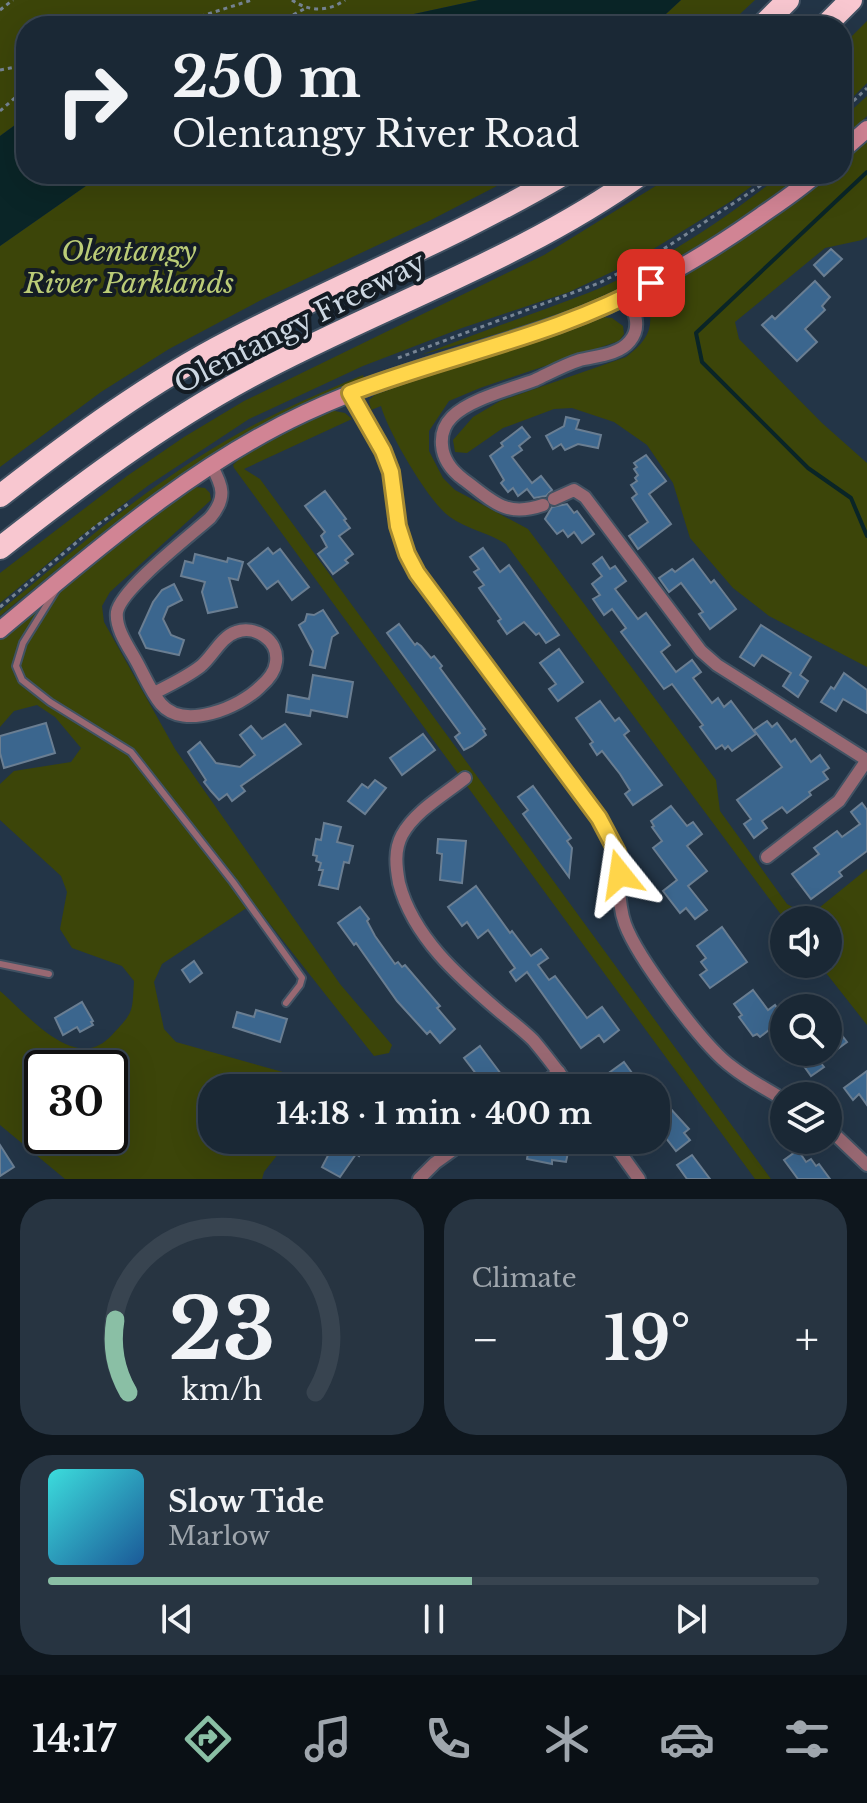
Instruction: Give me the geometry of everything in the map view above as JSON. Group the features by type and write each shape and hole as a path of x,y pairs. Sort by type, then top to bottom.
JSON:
{"highway":[{"path":"772,16 788,0"},
{"path":"835,16 851,0"},
{"name":"Olentangy Freeway","path":"0,496 136,396 230,341 440,240 545,184"},
{"name":"Olentangy Freeway","path":"0,548 158,431 250,377 550,230 625,184"}],"main road":[{"path":"0,630 121,530 211,465 302,414 403,372 564,322 628,296 723,242 803,184"}],"street":[{"path":"628,296 637,317 637,329 624,348 576,361 469,406 451,417 445,427 442,436 444,458 457,475 505,509 524,512 574,490 585,497 701,651 717,665 867,760 839,801 767,857"},
{"path":"350,393 383,451 391,472 398,526 417,573 609,834 617,852 622,913 642,956 721,1058 770,1091"},
{"path":"154,693 203,664 233,633 245,630 258,632 268,639 275,650 276,662 268,679 237,705 223,710 179,715 162,706 154,693 126,642 118,622 117,611 134,585 216,511 223,495 222,485 211,465"},
{"path":"465,778 409,823 400,839 396,854 402,893 423,934 442,957 461,978 531,1039 559,1072 556,1074"},
{"path":"842,1141 867,1165"},
{"path":"419,1179 448,1154"},
{"path":"621,1154 639,1179"}],"lane":[{"path":"61,579 47,608 23,643 16,666 22,680 50,702 131,752 233,882 302,978 286,1003"},
{"path":"0,964 49,974"}],"path":[{"path":"0,10 13,0"},
{"path":"202,16 252,0"},
{"path":"292,0 316,10 333,7 345,0"},
{"path":"290,16 305,8"},
{"path":"852,102 867,88"},
{"path":"0,111 16,97"}],"green space":[{"path":"0,0 479,0 405,16 16,16 16,124 0,136"},
{"path":"681,0 755,0 738,16 664,16"},
{"path":"867,21 867,83 852,98 852,36"},
{"path":"867,96 867,116 852,130 852,110"},
{"path":"867,139 867,237 825,248 735,322 739,339 822,423 867,463 867,667 769,616 733,588 690,538 673,483 647,445 614,422 572,408 554,409 503,428 467,453 455,452 453,440 473,417 500,401 626,357 647,334 650,321 648,303 661,286 816,184 852,184 852,153"},
{"name":"Olentangy River Parklands","path":"89,184 501,184 261,300 169,349 101,392 0,467 0,246"},
{"path":"659,184 755,184 629,264 569,292 363,366 249,419 149,485 0,603 0,573 127,476 184,437 244,401 544,255"},
{"path":"769,184 788,184 695,248 638,279 541,321 421,355 614,282 664,255"},
{"path":"602,317 612,318 623,326 624,334 619,341 449,401 429,431 429,451 443,478 455,490 528,529 716,780 720,811 791,906 775,906 506,544 450,517 431,497 391,432 381,406 371,410 369,400 379,391 419,375"},
{"path":"363,375 364,378 239,438 200,462 123,517 0,616 0,611 87,539 177,471 256,424"},
{"path":"330,410 345,413 352,419 244,469 260,479 771,1179 755,1179 234,468 233,465 242,456"},
{"path":"196,487 205,488 210,493 211,500 110,592 102,606 104,622 175,749 340,984 392,1045 389,1053 374,1056 258,909 245,909 162,964 154,982 164,1029 176,1042 290,1074 198,1074 198,1154 278,1154 262,1179 65,1179 35,1154 128,1154 128,1050 24,1050 24,1145 0,1125 0,991 53,1037 83,1048 98,1046 124,1021 132,1006 134,981 122,966 72,948 60,929 67,892 61,876 0,820 0,784 14,771 71,762 81,748 55,717 37,705 14,711 0,727 0,636 175,499"},
{"path":"867,869 867,1025 830,978 842,978 842,906 821,906"}],"shaded area":[{"path":"479,0 681,0 664,16 405,16"},
{"path":"16,124 16,184 89,184 0,246 0,136"}],"building":[{"path":"831,249 842,259 824,276 814,265"},
{"path":"815,281 830,297 822,306 825,310 805,329 817,342 797,361 762,325 772,316 775,319"},
{"path":"566,417 579,420 576,429 601,435 598,448 578,444 565,450 561,444 553,449 546,436 564,426"},
{"path":"522,427 530,437 519,446 522,450 512,457 532,483 541,476 552,490 546,496 534,498 527,489 518,496 513,488 508,492 490,456"},
{"path":"646,455 666,481 649,494 671,524 638,549 629,536 648,522 632,498 637,494 631,485 637,481 635,478 638,475 634,463"},
{"path":"325,491 350,528 339,536 353,554 345,560 348,563 333,574 318,554 327,547 321,536 325,532 305,506"},
{"path":"567,504 574,513 577,511 594,534 582,543 574,532 568,537 563,530 557,534 545,519 552,507"},
{"path":"268,548 273,554 280,549 309,587 292,600 278,581 267,589 248,564"},
{"path":"483,548 500,572 509,565 559,635 546,643 539,633 536,635 524,622 507,634 498,621 501,619 479,588 484,585 474,572 479,569 470,557"},
{"path":"195,554 227,562 228,558 243,562 238,580 229,578 237,607 208,613 202,592 205,582 181,576 185,561 193,563"},
{"path":"602,557 610,569 615,566 626,581 615,589 638,619 646,613 670,645 661,652 676,672 692,660 701,672 693,678 712,703 718,698 724,707 731,701 756,734 732,751 722,745 716,749 700,727 703,725 672,684 664,689 621,632 626,628 612,609 604,615 593,599 600,595 592,584 602,576 593,564"},
{"path":"693,559 736,609 710,629 699,614 703,612 681,583 669,592 659,578 672,569 675,572"},
{"path":"174,584 182,600 168,607 163,619 171,635 184,640 179,655 146,648 139,633 153,602 162,590"},
{"path":"323,610 338,633 332,637 325,668 310,665 313,651 299,625 305,621 307,614 314,615"},
{"path":"399,624 415,645 421,646 431,658 434,656 485,729 486,735 472,746 464,750 455,737 460,733 387,633"},
{"path":"761,625 811,657 800,675 808,681 798,697 783,686 791,673 762,655 754,666 740,657"},
{"path":"559,649 583,682 558,701 549,689 556,684 540,663"},
{"path":"844,673 867,690 867,713 843,699 836,711 821,702"},
{"path":"313,675 353,682 347,717 311,710 310,716 286,712 288,695 309,699"},
{"path":"600,701 615,721 619,718 629,731 624,735 662,785 633,805 625,794 630,790 620,774 602,751 597,755 590,744 593,742 576,718"},
{"path":"767,721 772,727 777,723 791,742 795,739 811,762 820,755 829,768 823,772 828,779 787,813 782,807 762,821 767,828 754,838 744,824 751,819 737,800 782,767 754,730"},
{"path":"46,723 55,753 4,768 0,736"},
{"path":"285,724 301,744 241,786 245,791 232,801 227,794 219,800 204,782 206,780 188,752 200,742 216,763 240,767 255,755 240,735 251,726 262,739"},
{"path":"423,734 435,750 402,775 390,758"},
{"path":"375,780 386,788 365,814 348,801 362,784 368,788"},
{"path":"533,786 571,838 567,841 572,848 569,877 523,814 528,810 518,797"},
{"path":"862,803 867,810 867,851 839,872 842,876 811,899 792,874 819,854 814,848 837,831 842,837 860,824 851,812"},
{"path":"671,806 687,826 693,822 702,834 687,846 707,871 688,886 707,910 695,919 686,908 680,913 663,891 677,880 653,848 662,841 651,821"},
{"path":"324,823 341,827 337,842 353,846 349,863 344,862 338,889 319,885 323,870 319,870 321,863 313,855 316,839 321,840"},
{"path":"438,839 466,841 462,883 440,880 442,854 437,853"},
{"path":"476,886 531,956 541,949 548,958 538,965 549,980 555,976 587,1018 602,1007 619,1030 604,1042 599,1035 581,1048 527,972 516,981 510,972 515,968 488,930 478,938 467,922 462,926 448,907"},
{"path":"360,907 395,964 405,965 455,1029 440,1043 430,1031 427,1034 397,1001 338,923"},
{"path":"722,927 747,962 710,988 700,975 707,970 701,962 706,958 697,946"},
{"path":"194,961 202,973 190,982 182,970"},
{"path":"753,990 768,1010 770,1009 770,1029 760,1037 757,1034 753,1036 734,1004"},
{"path":"82,1002 93,1025 80,1032 77,1027 63,1035 55,1018"},
{"path":"256,1010 287,1019 280,1042 233,1027 237,1012 254,1017"},
{"path":"480,1046 501,1074 476,1074 464,1058"},
{"path":"624,1062 633,1074 607,1074"},
{"path":"804,1066 824,1067 811,1076"},
{"path":"867,1071 867,1105 859,1094 853,1100 844,1088"},
{"path":"670,1108 689,1129 684,1133 690,1140 676,1151 670,1143"},
{"path":"0,1145 14,1167 0,1176"},
{"path":"329,1154 356,1154 340,1177 322,1167"},
{"path":"528,1154 568,1154 566,1162 552,1160 552,1164 527,1159"},
{"path":"792,1154 801,1154 806,1162 811,1159 816,1166 819,1164 830,1179 798,1179 784,1160"},
{"path":"692,1155 710,1179 687,1179 677,1165"}],"waterway":[{"path":"867,172 696,333 702,362 808,468 851,498 867,536"}],"route":[{"path":"620,874 617,852 599,818 417,573 398,526 391,472 383,451 350,393 403,372 564,322 628,296 651,283"}]}
